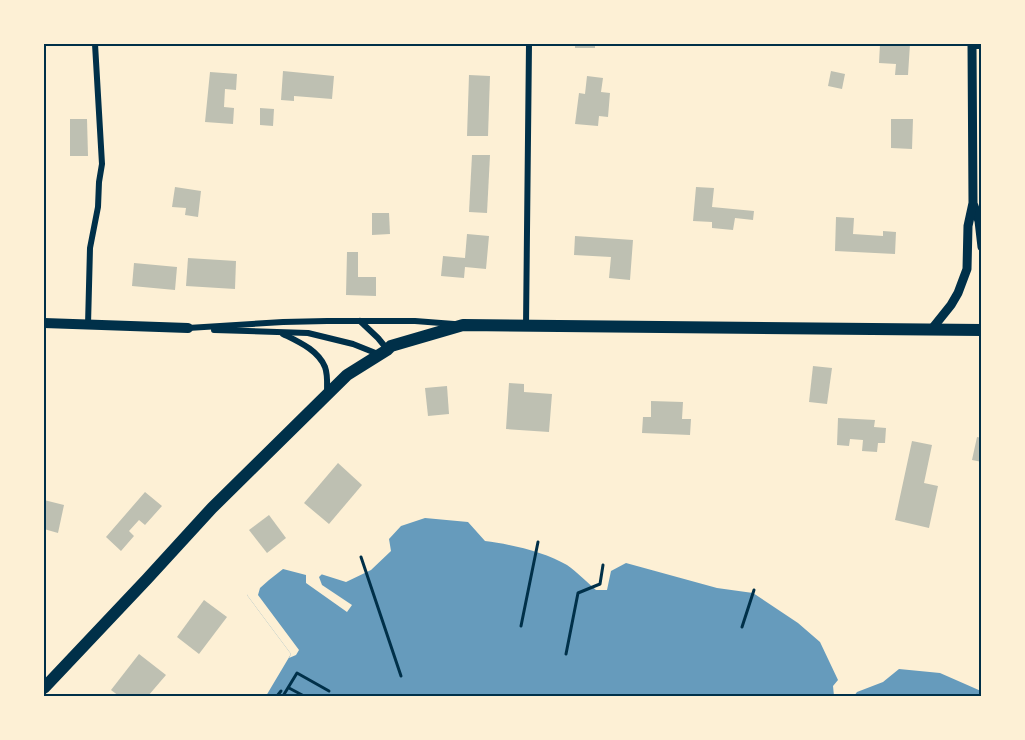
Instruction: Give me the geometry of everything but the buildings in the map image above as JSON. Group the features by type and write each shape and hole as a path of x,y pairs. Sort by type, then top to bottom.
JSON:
{"main road":[{"path":"44,323 188,328"},
{"path":"44,688 212,508 347,375 391,346 464,325 981,330"}],"street":[{"path":"88,325 90,248 99,207 102,164 95,44"},
{"path":"526,326 529,44"},
{"path":"931,330 951,305 967,269 968,226 973,203 975,45"},
{"path":"973,203 979,221 981,247"},
{"path":"188,328 283,322 360,321 415,321 464,325"},
{"path":"360,321 378,338 383,352"},
{"path":"188,328 308,333 383,352"},
{"path":"280,333 307,346 318,357 326,368 327,396"}],"path":[{"path":"521,626 538,542"},
{"path":"361,556 401,676"},
{"path":"566,654 578,593 600,584 603,565"},
{"path":"742,627 754,590"},
{"path":"280,695 289,688 297,673 329,691"},
{"path":"289,688 304,696"}],"water":[{"path":"425,518 468,522 485,541 527,549 558,560 596,590 607,590 611,571 626,563 717,588 753,593 798,623 820,642 838,680 833,686 834,696 266,696 291,654 247,595 289,564 346,582 371,570 391,551 389,539 401,526"},
{"path":"899,669 940,673 981,691 981,696 854,696 857,692 883,682"}],"pier":[{"path":"289,561 322,571 319,577 322,585 352,605 347,612 306,583 306,575 283,569 269,580 260,588 258,595 299,650 296,655 289,658 291,654 247,595 249,590 277,565"}]}
